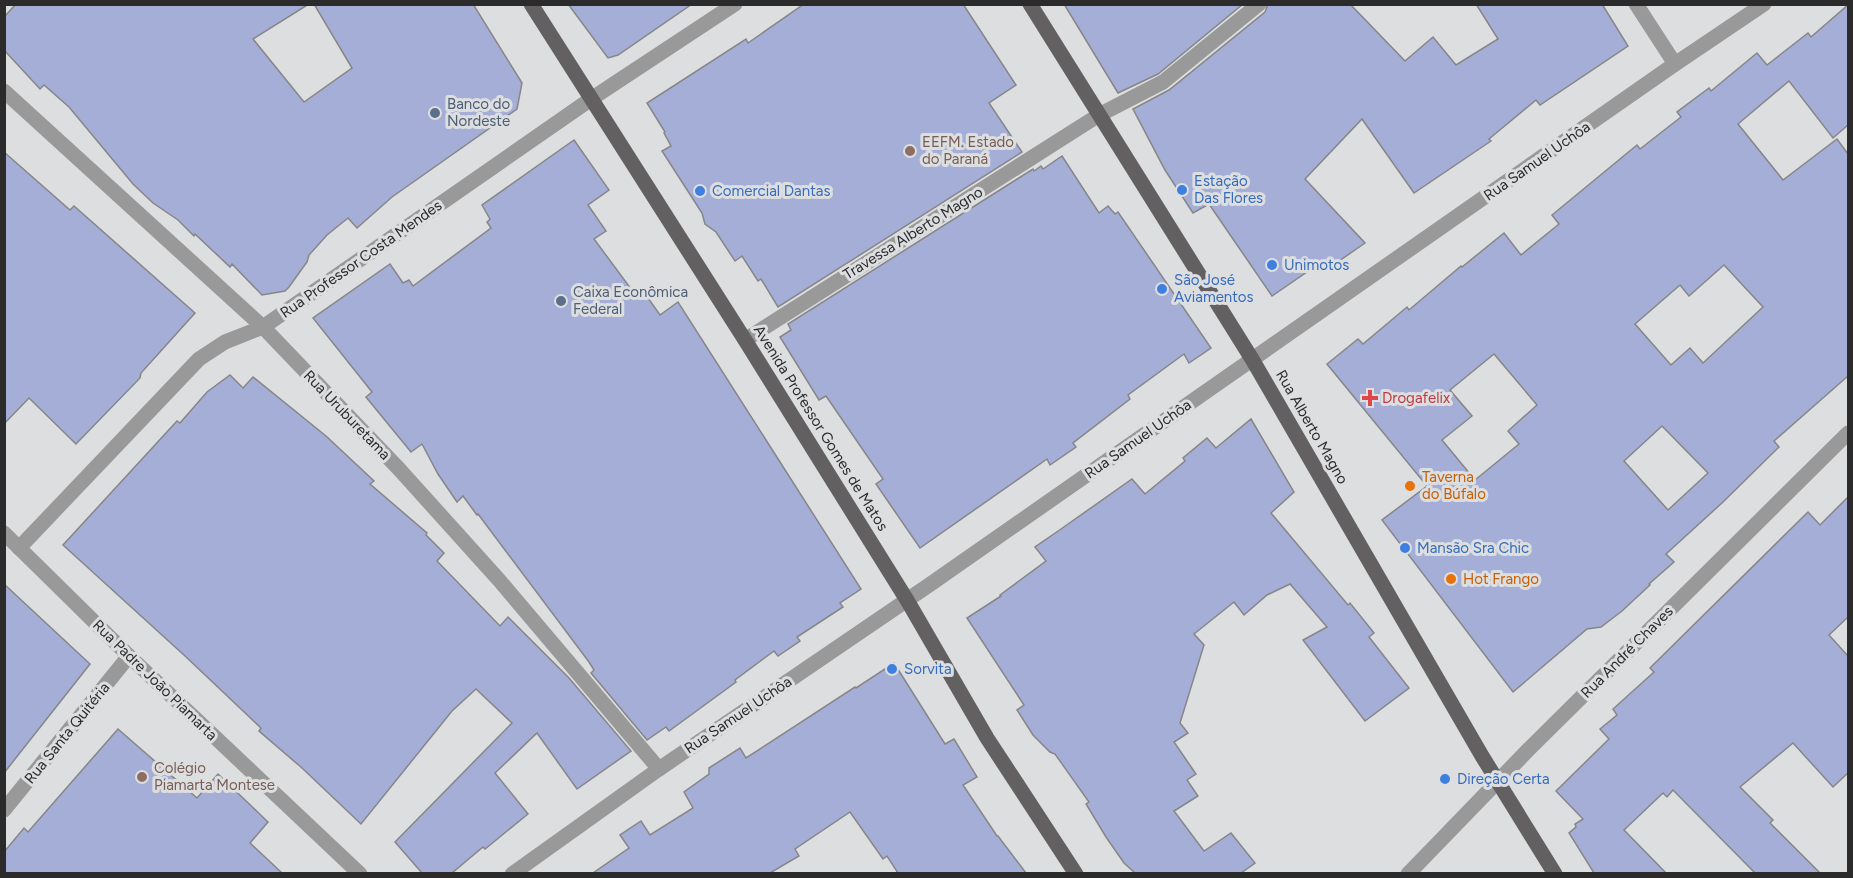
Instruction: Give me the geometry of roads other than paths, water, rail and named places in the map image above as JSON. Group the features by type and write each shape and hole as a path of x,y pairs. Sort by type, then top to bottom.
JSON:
{"main road":[{"name":"Avenida Professor Gomes de Matos","path":"531,4 907,600 987,738 1076,873"},
{"name":"Rua Alberto Magno","path":"1030,4 1252,359 1554,873"}],"street":[{"name":"Rua Professor Costa Mendes","path":"19,548 199,358 225,342 263,327 591,99 735,4"},
{"name":"Travessa Alberto Magno","path":"745,340 1099,115 1162,82 1259,4"},
{"path":"1636,4 1674,64"},
{"name":"Rua Samuel Uchôa","path":"513,873 659,769 907,600 1674,64 1764,4"},
{"name":"Rua Uruburetama","path":"4,91 263,327 399,469 491,571 659,769"},
{"name":"Rua André Chaves","path":"1408,873 1848,433"},
{"name":"Rua Padre João Piamarta","path":"4,533 129,656 360,873"},
{"name":"Rua Santa Quitéria","path":"4,810 129,656"}],"place":[{"name":"Banco do Nordeste","path":"435,113"},
{"name":"EEFM. Estado do Paraná","path":"910,151"},
{"name":"Estação Das Flores","path":"1182,190"},
{"name":"Comercial Dantas","path":"700,191"},
{"name":"Unimotos","path":"1272,265"},
{"name":"São José Aviamentos","path":"1162,289"},
{"name":"Caixa Econômica Federal","path":"561,301"},
{"name":"Drogafelix","path":"1370,398"},
{"name":"Taverna do Búfalo","path":"1410,486"},
{"name":"Mansão Sra Chic","path":"1405,548"},
{"name":"Hot Frango","path":"1451,579"},
{"name":"Sorvita","path":"892,669"},
{"name":"Colégio Piamarta Montese","path":"142,777"},
{"name":"Direção Certa","path":"1445,779"}]}
